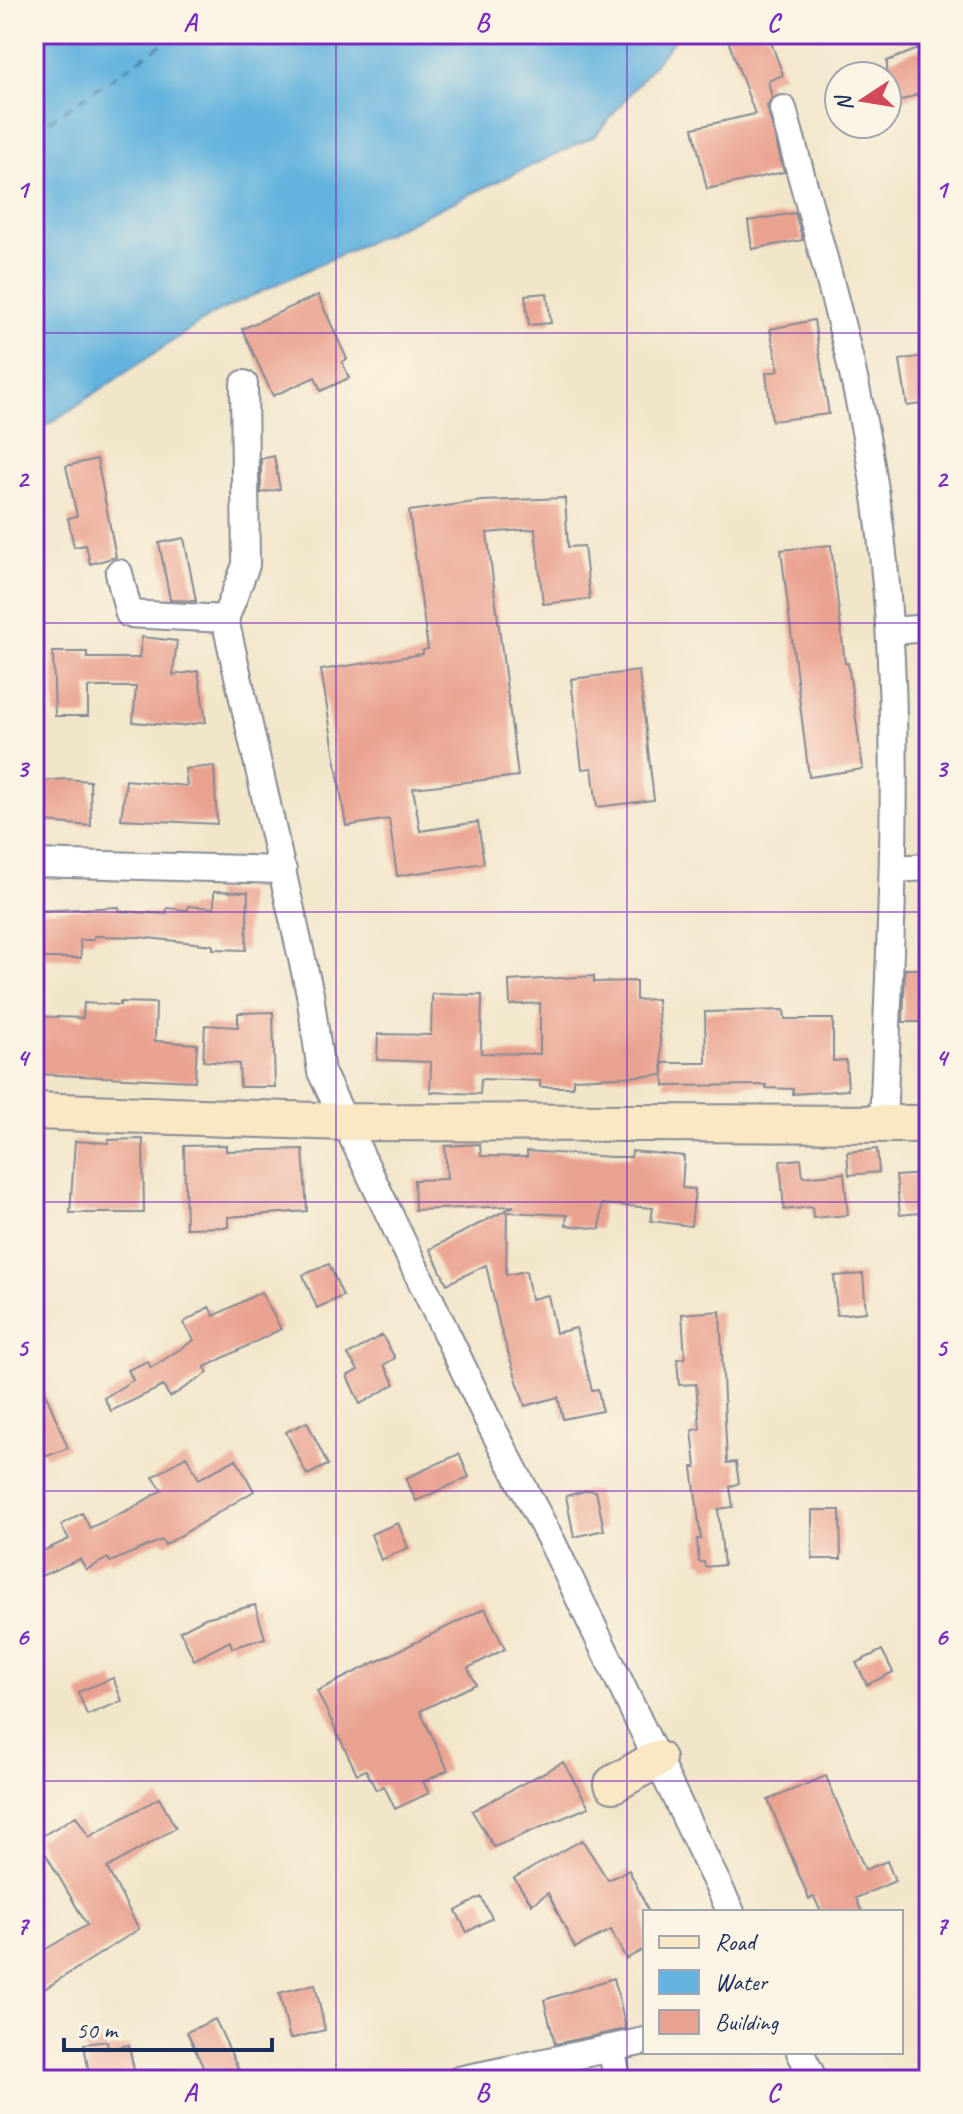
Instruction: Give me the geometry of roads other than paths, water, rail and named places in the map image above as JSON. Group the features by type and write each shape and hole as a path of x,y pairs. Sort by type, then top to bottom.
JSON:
{"street":[{"path":"783,109 859,390 876,493 890,631 893,869 883,1124"},
{"path":"244,384 246,565 225,619 310,994 321,1072 486,1416 553,1544 730,1910"},
{"path":"119,573 129,614 225,619"},
{"path":"890,631 929,628"},
{"path":"34,863 283,870"},
{"path":"893,869 929,867"},
{"path":"34,1111 345,1122 929,1124"},
{"path":"613,1784 657,1759"},
{"path":"459,2080 643,2041"},
{"path":"611,2049 618,2080"},
{"path":"801,2054 814,2080"}],"water":[{"path":"34,34 679,34 595,136 213,314 34,434"}]}
